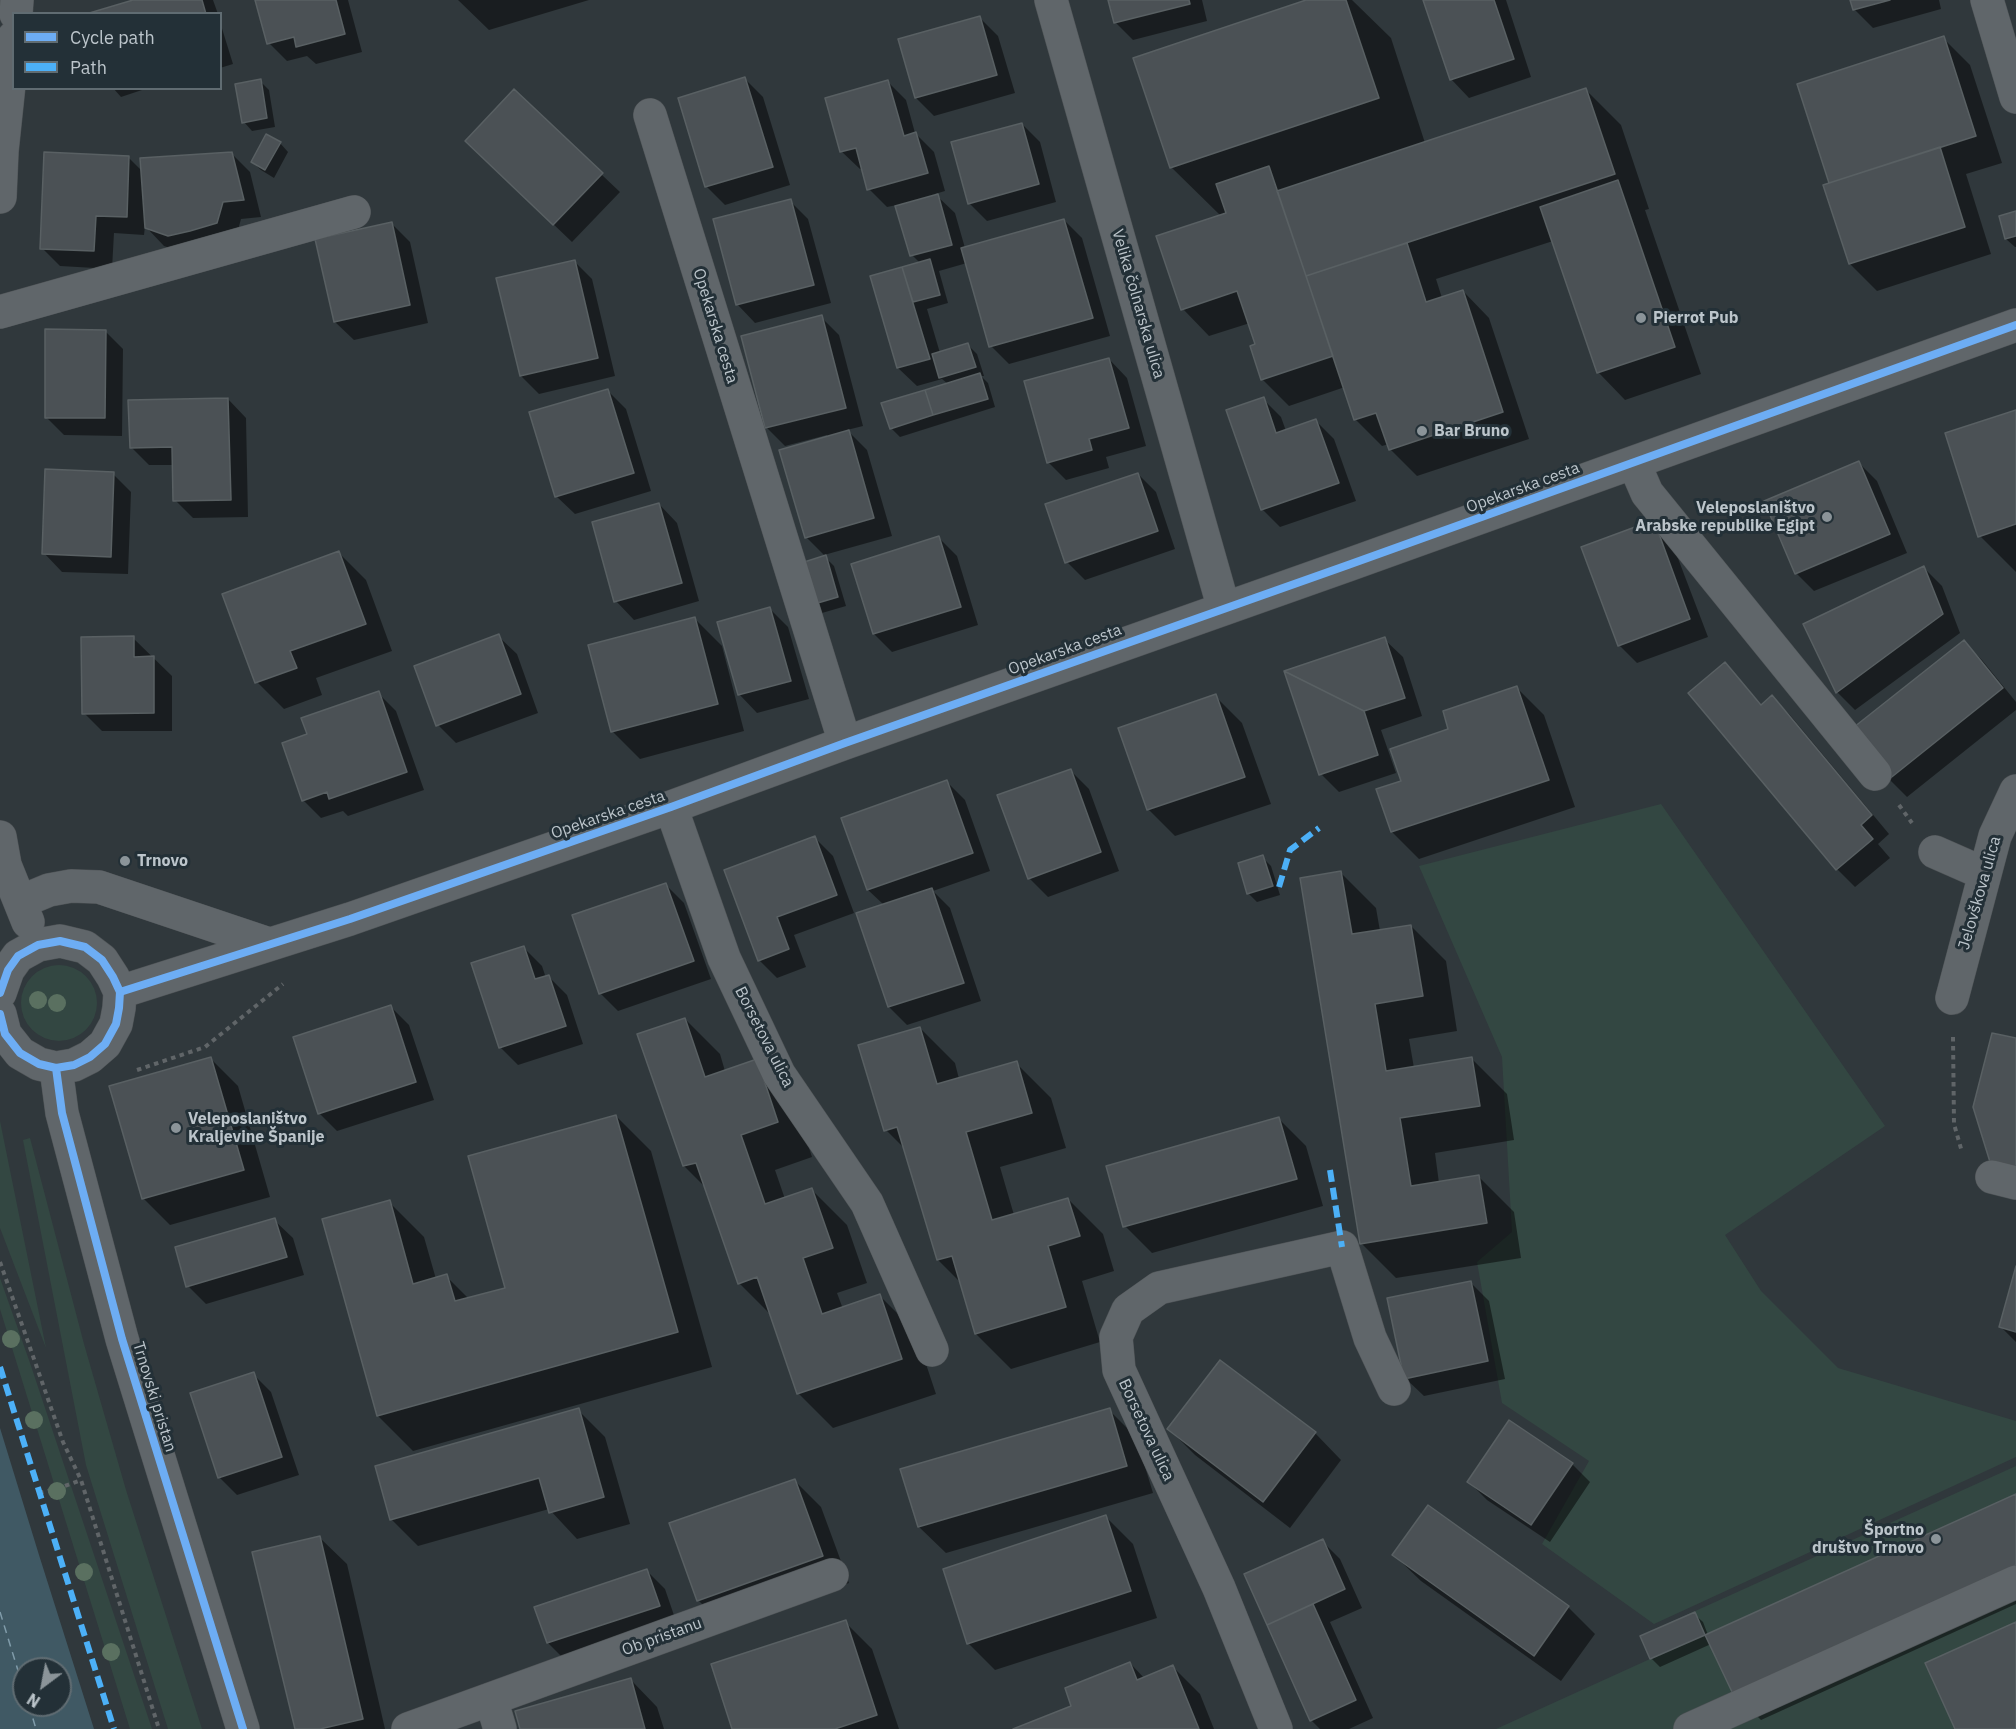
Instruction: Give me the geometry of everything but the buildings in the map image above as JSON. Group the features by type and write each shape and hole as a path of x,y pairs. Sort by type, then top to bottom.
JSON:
{"street":[{"name":"Velika čolnarska ulica","path":"1051,0 1224,609"},
{"path":"1987,0 2016,97"},
{"path":"0,197 2,151 12,57"},
{"name":"Opekarska cesta","path":"650,115 845,743"},
{"path":"0,312 354,212"},
{"name":"Opekarska cesta","path":"120,992 350,919 671,807 2016,325"},
{"path":"1634,463 1647,493 1875,774"},
{"name":"Jelovškova ulica","path":"1952,998 1995,836 2016,791"},
{"name":"Borsetova ulica","path":"671,807 724,958 779,1074 867,1203 933,1350"},
{"path":"0,837 5,865 38,945"},
{"path":"1935,852 1985,874"},
{"path":"20,902 49,890 70,886 99,887 269,944"},
{"path":"0,993 8,970 18,956 38,945 60,941 85,947 102,960 120,992 116,1024 105,1044 90,1057 74,1065 56,1068 39,1064 20,1053 2,1028"},
{"name":"Trnovski pristan","path":"56,1068 62,1113 122,1339 243,1729"},
{"name":"Borsetova ulica","path":"1276,1729 1219,1588 1119,1370 1116,1337 1128,1310 1159,1288 1341,1247 1370,1338 1394,1389"},
{"name":"Ob pristanu","path":"408,1729 496,1714 832,1575"},
{"path":"1690,1729 2016,1582"}],"path":[{"path":"1875,774 1935,852"},
{"path":"178,1056 205,1047 287,981"},
{"path":"1953,1032 1954,1124 1963,1155"},
{"path":"0,1262 63,1442 81,1480 159,1729"},
{"path":"39,1493 81,1480"}],"green space":[{"path":"1661,804 1885,1126 1725,1235 1761,1291 1838,1368 2016,1421 2016,1457 1654,1624 1542,1544 1589,1461 1502,1403 1477,1262 1512,1232 1502,1057 1419,866"},
{"path":"59,965 73,968 86,976 94,989 97,1003 94,1017 86,1030 73,1038 59,1041 45,1038 32,1030 24,1017 21,1003 24,989 32,976 45,968"},
{"path":"0,1121 46,1348 0,1228"},
{"path":"30,1138 84,1344 126,1490 202,1729 168,1729 86,1465 23,1140"},
{"path":"0,1278 152,1729 130,1729 0,1309"},
{"name":"Športno društvo Trnovo","path":"2016,1466 2016,1729 1496,1729 1650,1659 1640,1636"}],"water":[{"path":"0,1428 71,1657 12,1657 12,1717 72,1717 72,1659 94,1729 0,1729"}],"ferry route":[{"path":"0,1612 14,1657"},
{"path":"32,1717 36,1729"}],"marked path":[{"path":"1279,887 1290,850 1319,828"},
{"path":"1330,1170 1342,1247"},
{"path":"0,1367 114,1729"}],"cycle path":[{"path":"120,992 350,919 671,807 2016,325"},
{"path":"0,993 8,970 18,956 38,945 60,941 85,947 102,960 120,992 116,1024 105,1044 90,1057 74,1065 56,1068 39,1064 20,1053 5,1034 0,1014"},
{"path":"56,1068 62,1113 122,1339 243,1729"}],"place":[{"name":"Pierrot Pub","path":"1641,318"},
{"name":"Bar Bruno","path":"1422,431"},
{"name":"Veleposlaništvo Arabske republike Egipt","path":"1827,517"},
{"name":"Trnovo","path":"125,861"},
{"name":"Veleposlaništvo Kraljevine Španije","path":"176,1128"},
{"name":"Športno društvo Trnovo","path":"1936,1539"}]}
